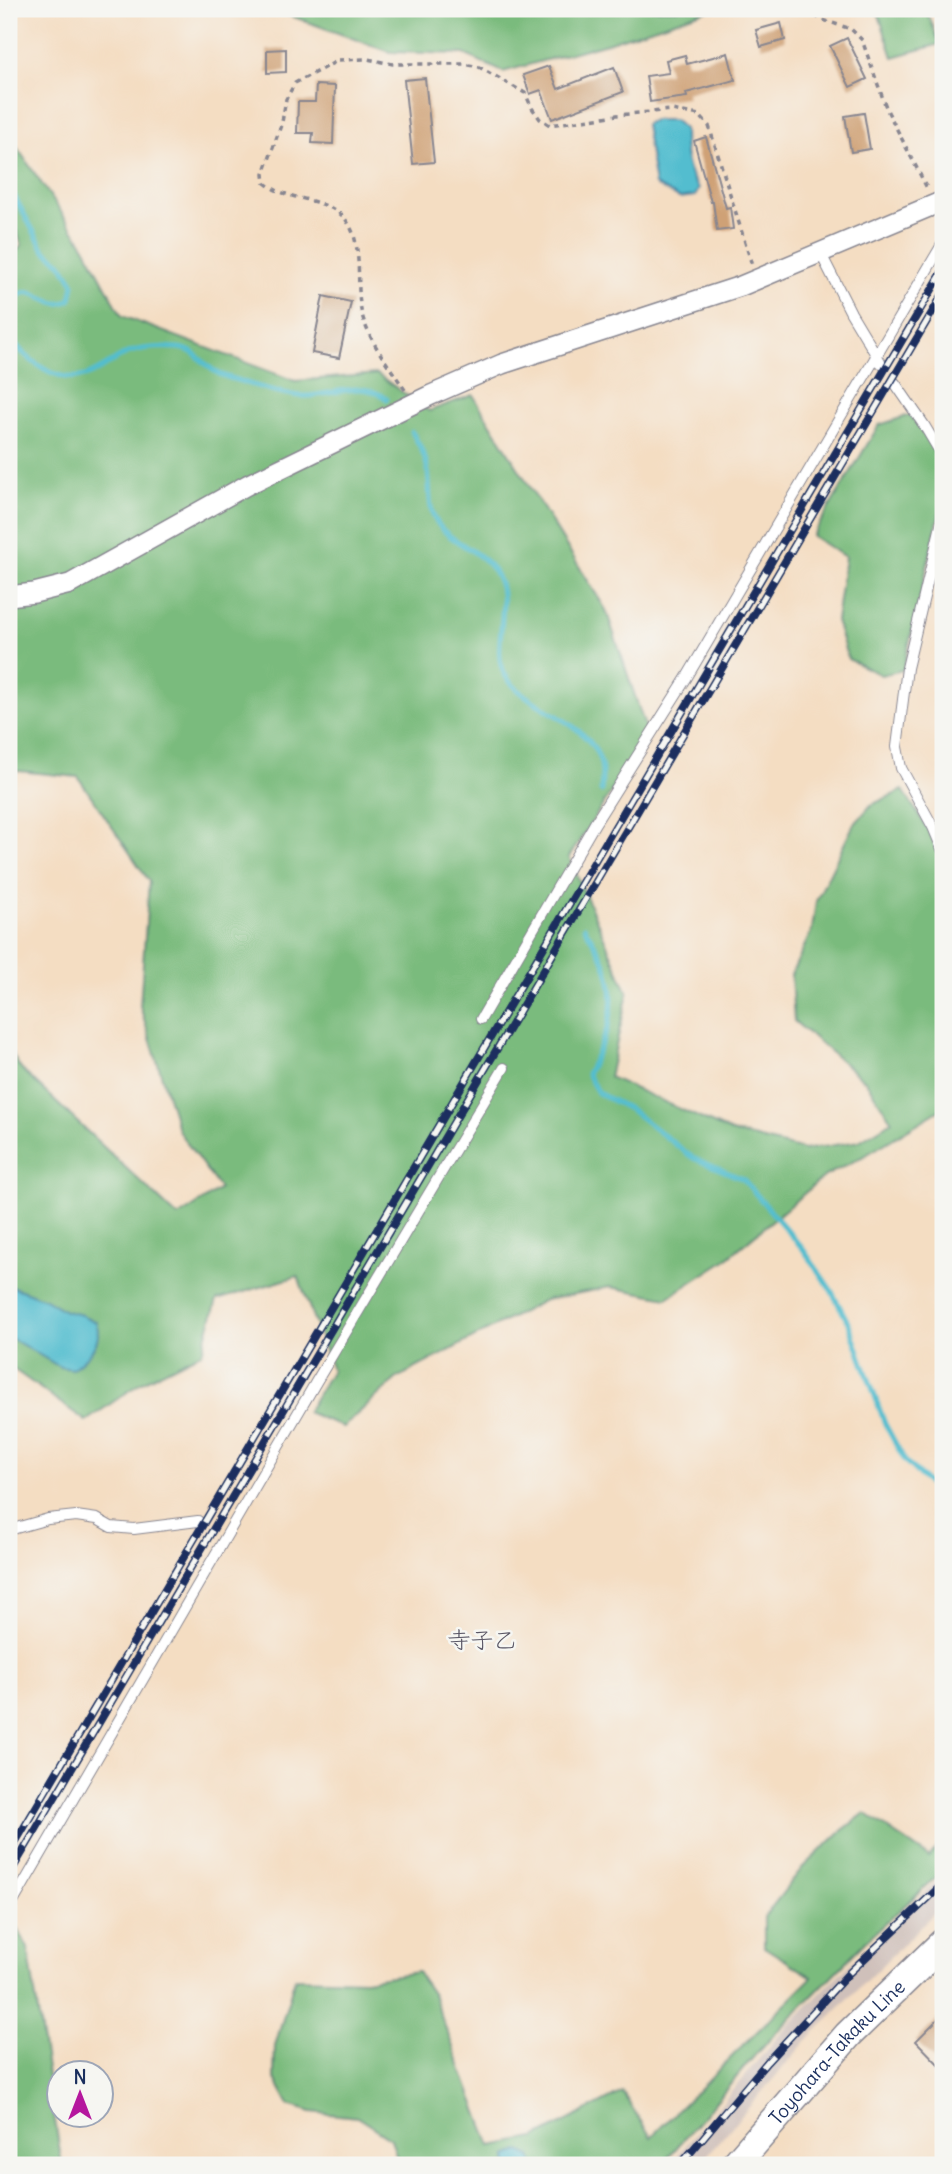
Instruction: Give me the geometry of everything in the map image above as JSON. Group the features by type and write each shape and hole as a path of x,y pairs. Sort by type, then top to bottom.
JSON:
{"main road":[{"name":"Toyohara-Takaku Line","path":"735,2165 848,2035 943,1943"}],"street":[{"path":"9,596 70,584 247,485 414,403 502,364 757,279 939,202"}],"lane":[{"path":"481,1019 595,823 687,677 878,359 943,243"},
{"path":"820,252 878,359"},
{"path":"895,383 943,457"},
{"path":"943,517 907,668 897,747 901,768 943,851"},
{"path":"9,1909 236,1519 504,1068"},
{"path":"9,1531 48,1519 76,1516 97,1519 111,1527 134,1529 198,1521"},
{"path":"224,1518 236,1519"}],"path":[{"path":"807,9 820,19 851,29 862,40 887,110 939,202"},
{"path":"414,403 369,334 361,311 358,249 340,214 316,202 272,189 265,183 264,174 282,122 286,99 295,83 340,60 367,59 393,64 464,64 479,67 525,93 531,108 540,119 550,125 672,110 699,115 709,126 757,279"}],"shaded area":[{"path":"943,1875 943,1904 805,2042 699,2165 669,2165 781,2033"}],"green space":[{"path":"272,9 711,9 607,43 503,72 464,54 390,52"},
{"path":"877,9 926,9 940,44 893,57"},
{"path":"9,143 16,146 85,247 122,316 295,381 377,374 429,411 473,395 606,610 648,735 569,857 628,993 609,1077 731,1132 804,1150 859,1141 892,1121 866,1082 794,1021 791,975 812,930 816,901 853,826 871,805 903,790 929,831 943,864 943,1108 866,1155 825,1176 724,1261 667,1298 610,1287 545,1300 397,1378 343,1427 307,1412 332,1370 298,1276 217,1300 202,1352 140,1383 86,1421 9,1366 9,1049 21,1069 178,1217 220,1189 179,1132 140,1006 149,881 78,777 9,770 9,258 22,245 9,214"},
{"path":"910,415 925,435 939,463 943,499 903,670 881,675 848,659 836,621 845,557 812,536 879,425"},
{"path":"865,1813 929,1857 943,1841 943,1871 870,1937 761,2048 662,2165 534,2165 531,2156 507,2156 508,2165 399,2165 391,2139 357,2117 311,2112 289,2105 274,2077 275,2046 295,1978 365,1980 417,1972 433,1995 491,2146 535,2138 622,2092 651,2137 812,1977 764,1947 764,1917 803,1867"},
{"path":"9,1912 28,1948 46,2063 46,2128 56,2128 62,2165 9,2165"}],"water":[{"path":"654,120 674,120 684,129 686,160 699,189 695,196 679,198 655,185 645,124"},
{"path":"13,1287 96,1322 98,1337 89,1354 72,1369 60,1367 9,1337 9,1289"},
{"path":"520,2151 531,2156 534,2165 508,2165 507,2156"}],"building":[{"path":"781,23 785,40 761,47 756,30"},
{"path":"847,38 867,79 850,87 830,46"},
{"path":"286,49 286,72 267,73 267,50"},
{"path":"728,53 735,80 686,93 687,97 650,102 646,76 669,73 666,60 685,55 687,64"},
{"path":"549,66 558,89 614,67 623,92 552,119 541,90 530,94 523,75"},
{"path":"425,78 434,162 413,164 404,80"},
{"path":"316,85 335,86 333,144 312,143 313,133 297,133 298,102 315,102"},
{"path":"864,113 870,149 851,152 845,116"},
{"path":"706,137 726,208 730,207 733,229 717,231 713,202 694,141"},
{"path":"323,296 351,302 339,358 312,353"},
{"path":"943,2014 943,2069 916,2041"}],"waterway":[{"path":"9,187 44,250 61,263 74,284 71,299 62,303 23,293 9,309"},
{"path":"9,334 23,352 42,368 65,377 88,375 136,350 178,348 192,352 220,374 272,391 311,396 356,389 377,393 387,399"},
{"path":"412,432 426,462 435,519 449,535 486,562 499,581 503,605 500,655 505,675 528,698 585,736 595,749 601,764 601,791"},
{"path":"584,927 605,964 611,985 609,1024 587,1074 598,1093 631,1110 693,1158 743,1179 803,1249 831,1290 849,1324 885,1424 905,1461 943,1498"}],"railway":[{"path":"9,1853 943,271"},
{"path":"9,1875 943,294"},
{"path":"680,2165 767,2062 849,1973 943,1884"}],"district":[{"name":"寺子乙","path":"482,1639"}]}
